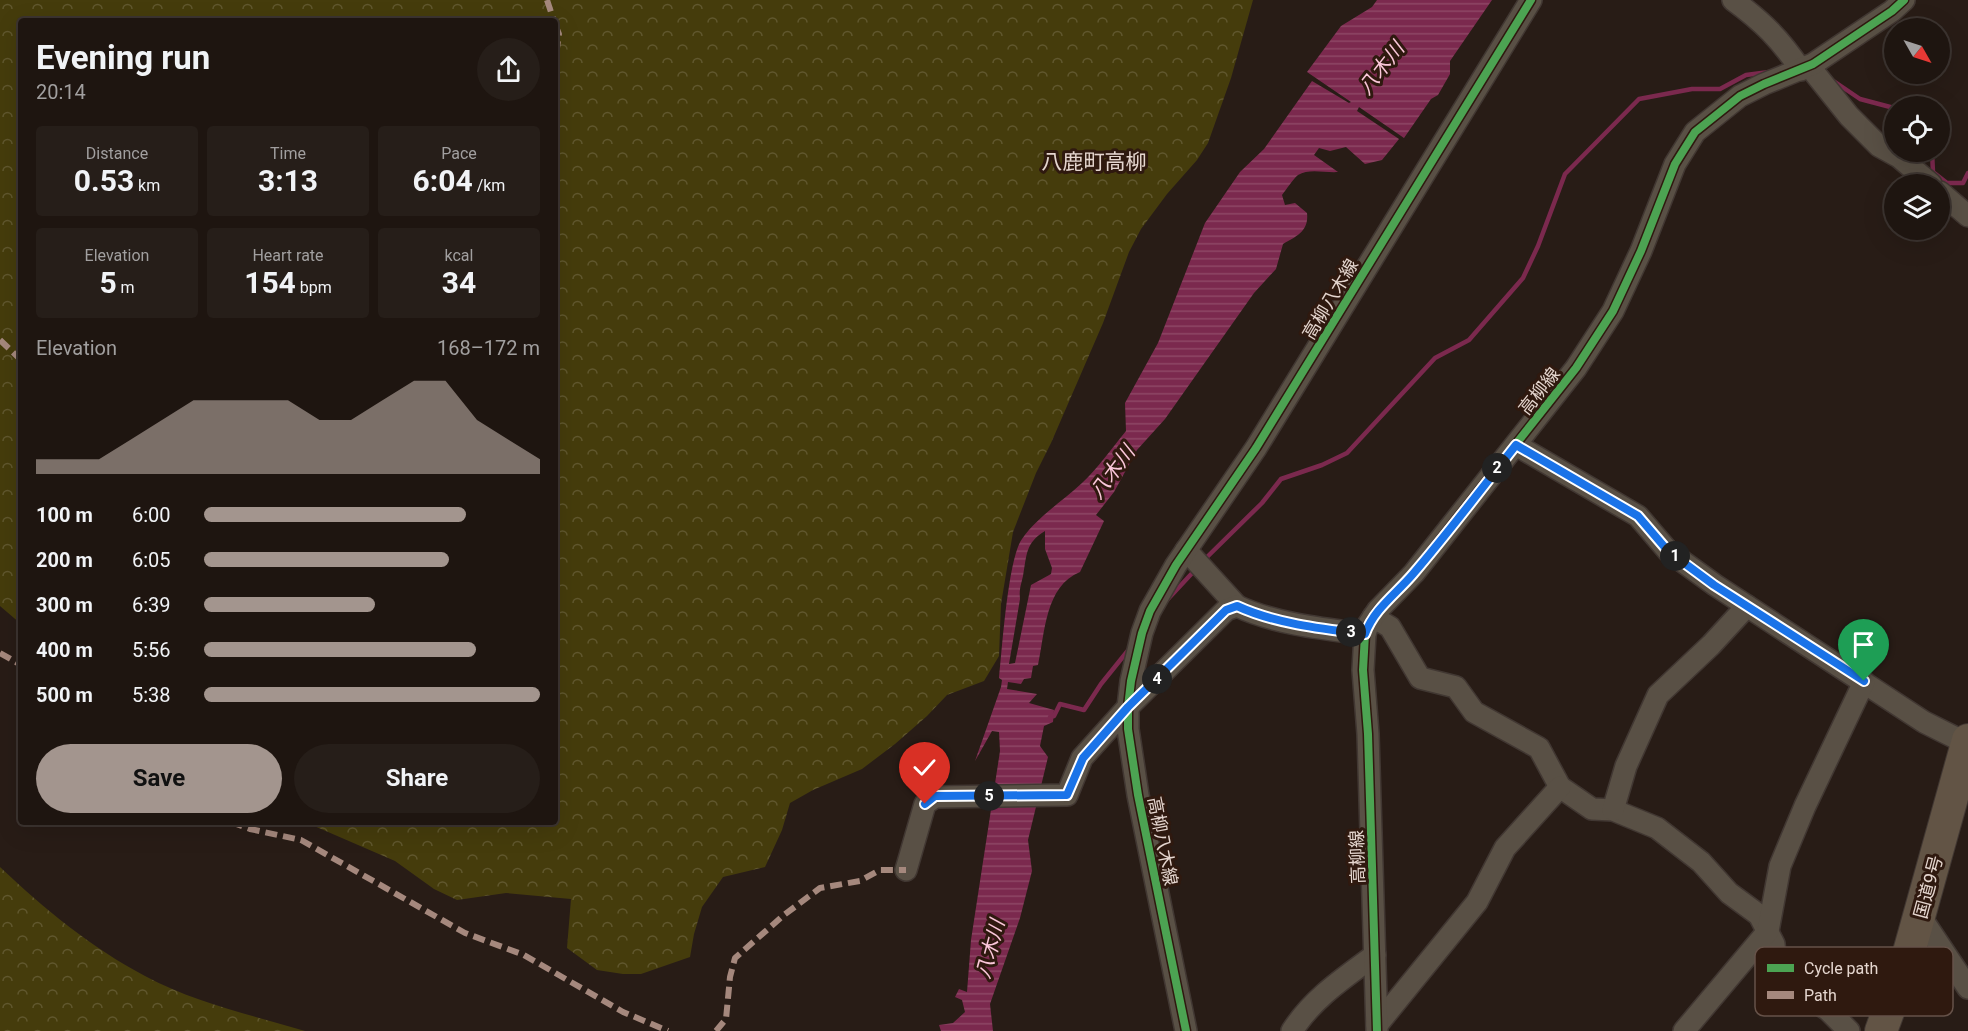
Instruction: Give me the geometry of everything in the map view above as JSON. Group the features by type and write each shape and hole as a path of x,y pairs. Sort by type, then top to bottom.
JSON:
{"highway":[{"name":"国道9号","path":"1911,947 1968,742"},
{"name":"国道9号","path":"1881,1031 1887,1016"}],"street":[{"name":"高柳八木線","path":"1186,1031 1138,795 1128,729 1128,707 1136,655 1150,611 1195,561 1286,399 1530,0"},
{"path":"1733,0 1759,20 1784,45 1811,65 1849,116 1879,146 1899,157 1919,174"},
{"name":"高柳線","path":"1377,1028 1368,734 1363,670 1369,625 1414,573 1516,445 1581,361 1609,319 1634,266 1675,165 1690,139 1715,114 1740,96 1811,65 1892,11 1904,0"},
{"path":"1950,200 1968,216"},
{"path":"1516,445 1638,516 1668,551 1714,585 1924,722 1968,742"},
{"path":"1195,561 1237,606 1251,613 1321,629 1369,625 1390,627 1420,678 1456,687 1474,712 1539,748 1560,787 1592,809 1613,810 1657,828 1701,862 1729,893 1759,915 1774,947"},
{"path":"906,870 925,804 935,796 1067,795 1083,758 1128,707 1226,610 1237,606"},
{"path":"1613,810 1626,766 1658,695 1711,645 1747,606"},
{"path":"1684,1031 1768,931 1780,866 1809,796 1864,681"},
{"path":"1377,1028 1477,902 1505,848 1560,787"},
{"path":"1920,916 1941,947"},
{"path":"1293,1031 1309,1008 1321,996 1375,955"},
{"path":"1953,966 1968,988"},
{"path":"1834,1016 1849,1031"}],"green space":[{"path":"0,0 1253,0 1231,78 1208,143 1141,229 1129,252 1103,323 1036,473 1013,532 1001,604 999,656 984,681 947,695 895,744 862,769 813,790 790,803 782,830 765,867 723,877 702,907 690,957 641,974 597,970 567,948 571,899 506,893 457,900 434,889 395,861 312,825 558,825 558,18 18,18 18,621 0,606"},
{"path":"0,867 69,927 106,953 145,976 204,1001 305,1031 0,1031"}],"water":[{"name":"八木川","path":"1377,0 1492,0 1450,61 1450,74 1438,95 1431,99 1404,138 1359,107 1357,111 1399,139 1382,160 1365,164 1346,147 1330,151 1319,148 1314,155 1338,172 1302,173 1282,195 1285,205 1295,203 1307,213 1304,229 1283,244 1276,269 1254,293 1165,419 1137,450 1114,492 1096,515 1104,521 1080,572 1068,579 1053,599 1045,625 1038,665 1033,666 1031,678 1024,679 1021,684 1008,682 1007,689 1037,694 1029,703 1054,710 1053,722 1044,726 1040,746 1048,757 1028,840 1032,871 1020,918 990,1004 993,1031 941,1031 939,1025 953,1023 965,1012 962,1000 955,997 959,989 967,992 971,940 1000,751 999,732 992,731 975,761 1001,687 1002,680 999,678 1006,605 1017,549 1028,531 1088,477 1126,431 1125,403 1158,343 1205,223 1240,172 1264,149 1312,81 1349,103 1351,102 1307,72 1341,26 1372,7","holes":["1045,531 1045,549 1052,568 1051,574 1031,585 1015,663 1009,664 1026,556 1030,545"]}],"waterway":[{"path":"1203,561 1262,503 1281,479 1322,465 1347,453 1435,358 1469,340 1523,278 1538,246 1565,174 1639,99 1692,89 1720,89 1746,75 1769,72"},
{"path":"1832,80 1860,99 1884,105"},
{"path":"1932,162 1933,172 1947,183 1963,183 1968,173"},
{"path":"1168,599 1195,570"},
{"path":"1050,717 1054,716 1060,704 1084,710 1101,684 1130,648"}],"marked path":[{"path":"547,0 553,18"},
{"path":"558,32 558,41"},
{"path":"0,340 18,357"},
{"path":"0,653 18,663"},
{"path":"239,825 301,840 465,933 524,955 623,1012 668,1031"},
{"path":"716,1031 726,1019 730,977 735,958 784,915 820,888 860,881 880,870 906,870"}],"cycle path":[{"path":"1186,1031 1138,795 1128,729 1131,681 1142,633 1150,611 1176,565 1256,448 1531,0"},
{"path":"1377,1031 1368,734 1363,670 1365,634 1368,625 1378,610 1414,573 1576,368 1613,311 1641,251 1675,164 1695,132 1740,96 1813,64 1892,11 1904,0"}],"district":[{"name":"八鹿町高柳","path":"1094,162"}],"route":[{"path":"925,804 935,796 1067,795 1083,758 1128,707 1226,610 1237,606 1251,613 1321,629 1365,634 1378,610 1414,573 1516,445 1638,516 1668,551 1714,585 1864,681"}]}
